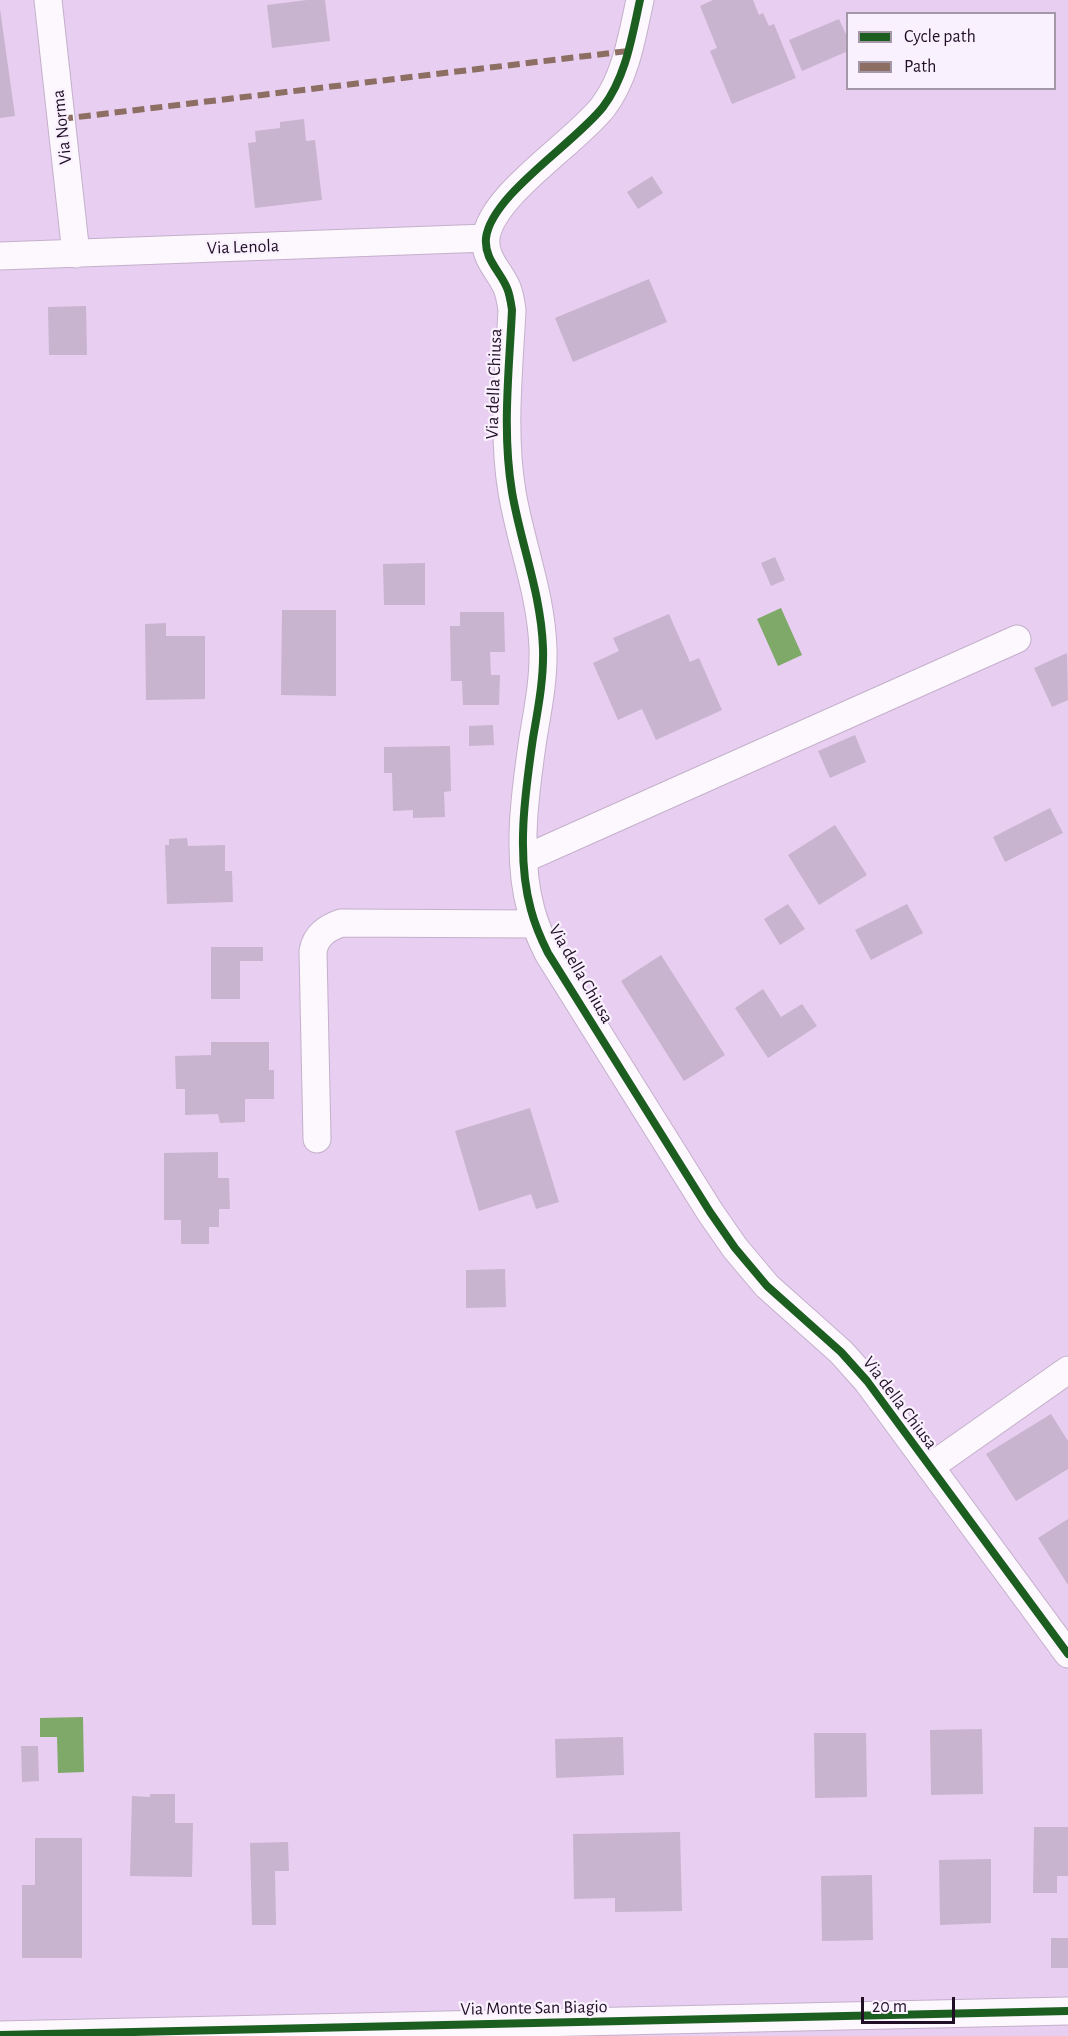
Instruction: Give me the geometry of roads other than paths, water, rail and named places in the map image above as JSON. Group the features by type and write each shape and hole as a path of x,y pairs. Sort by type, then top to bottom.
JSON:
{"street":[{"name":"Via Norma","path":"48,0 76,254"},
{"path":"486,238 494,216 511,195 586,126 610,97 625,60 640,0"},
{"name":"Via Lenola","path":"0,256 486,238"},
{"name":"Via della Chiusa","path":"486,238 489,257 508,289 512,310 507,416 509,468 516,510 537,592 542,636 541,685 527,790 524,859 527,891 535,924 554,963 710,1212 735,1248 768,1286 815,1327 855,1367 1064,1640"},
{"path":"524,859 1017,639"},
{"path":"317,1139 313,951 318,938 324,931 341,923 535,924"},
{"path":"930,1467 1068,1370"},
{"name":"Via Monte San Biagio","path":"0,2035 1068,2011"}]}
